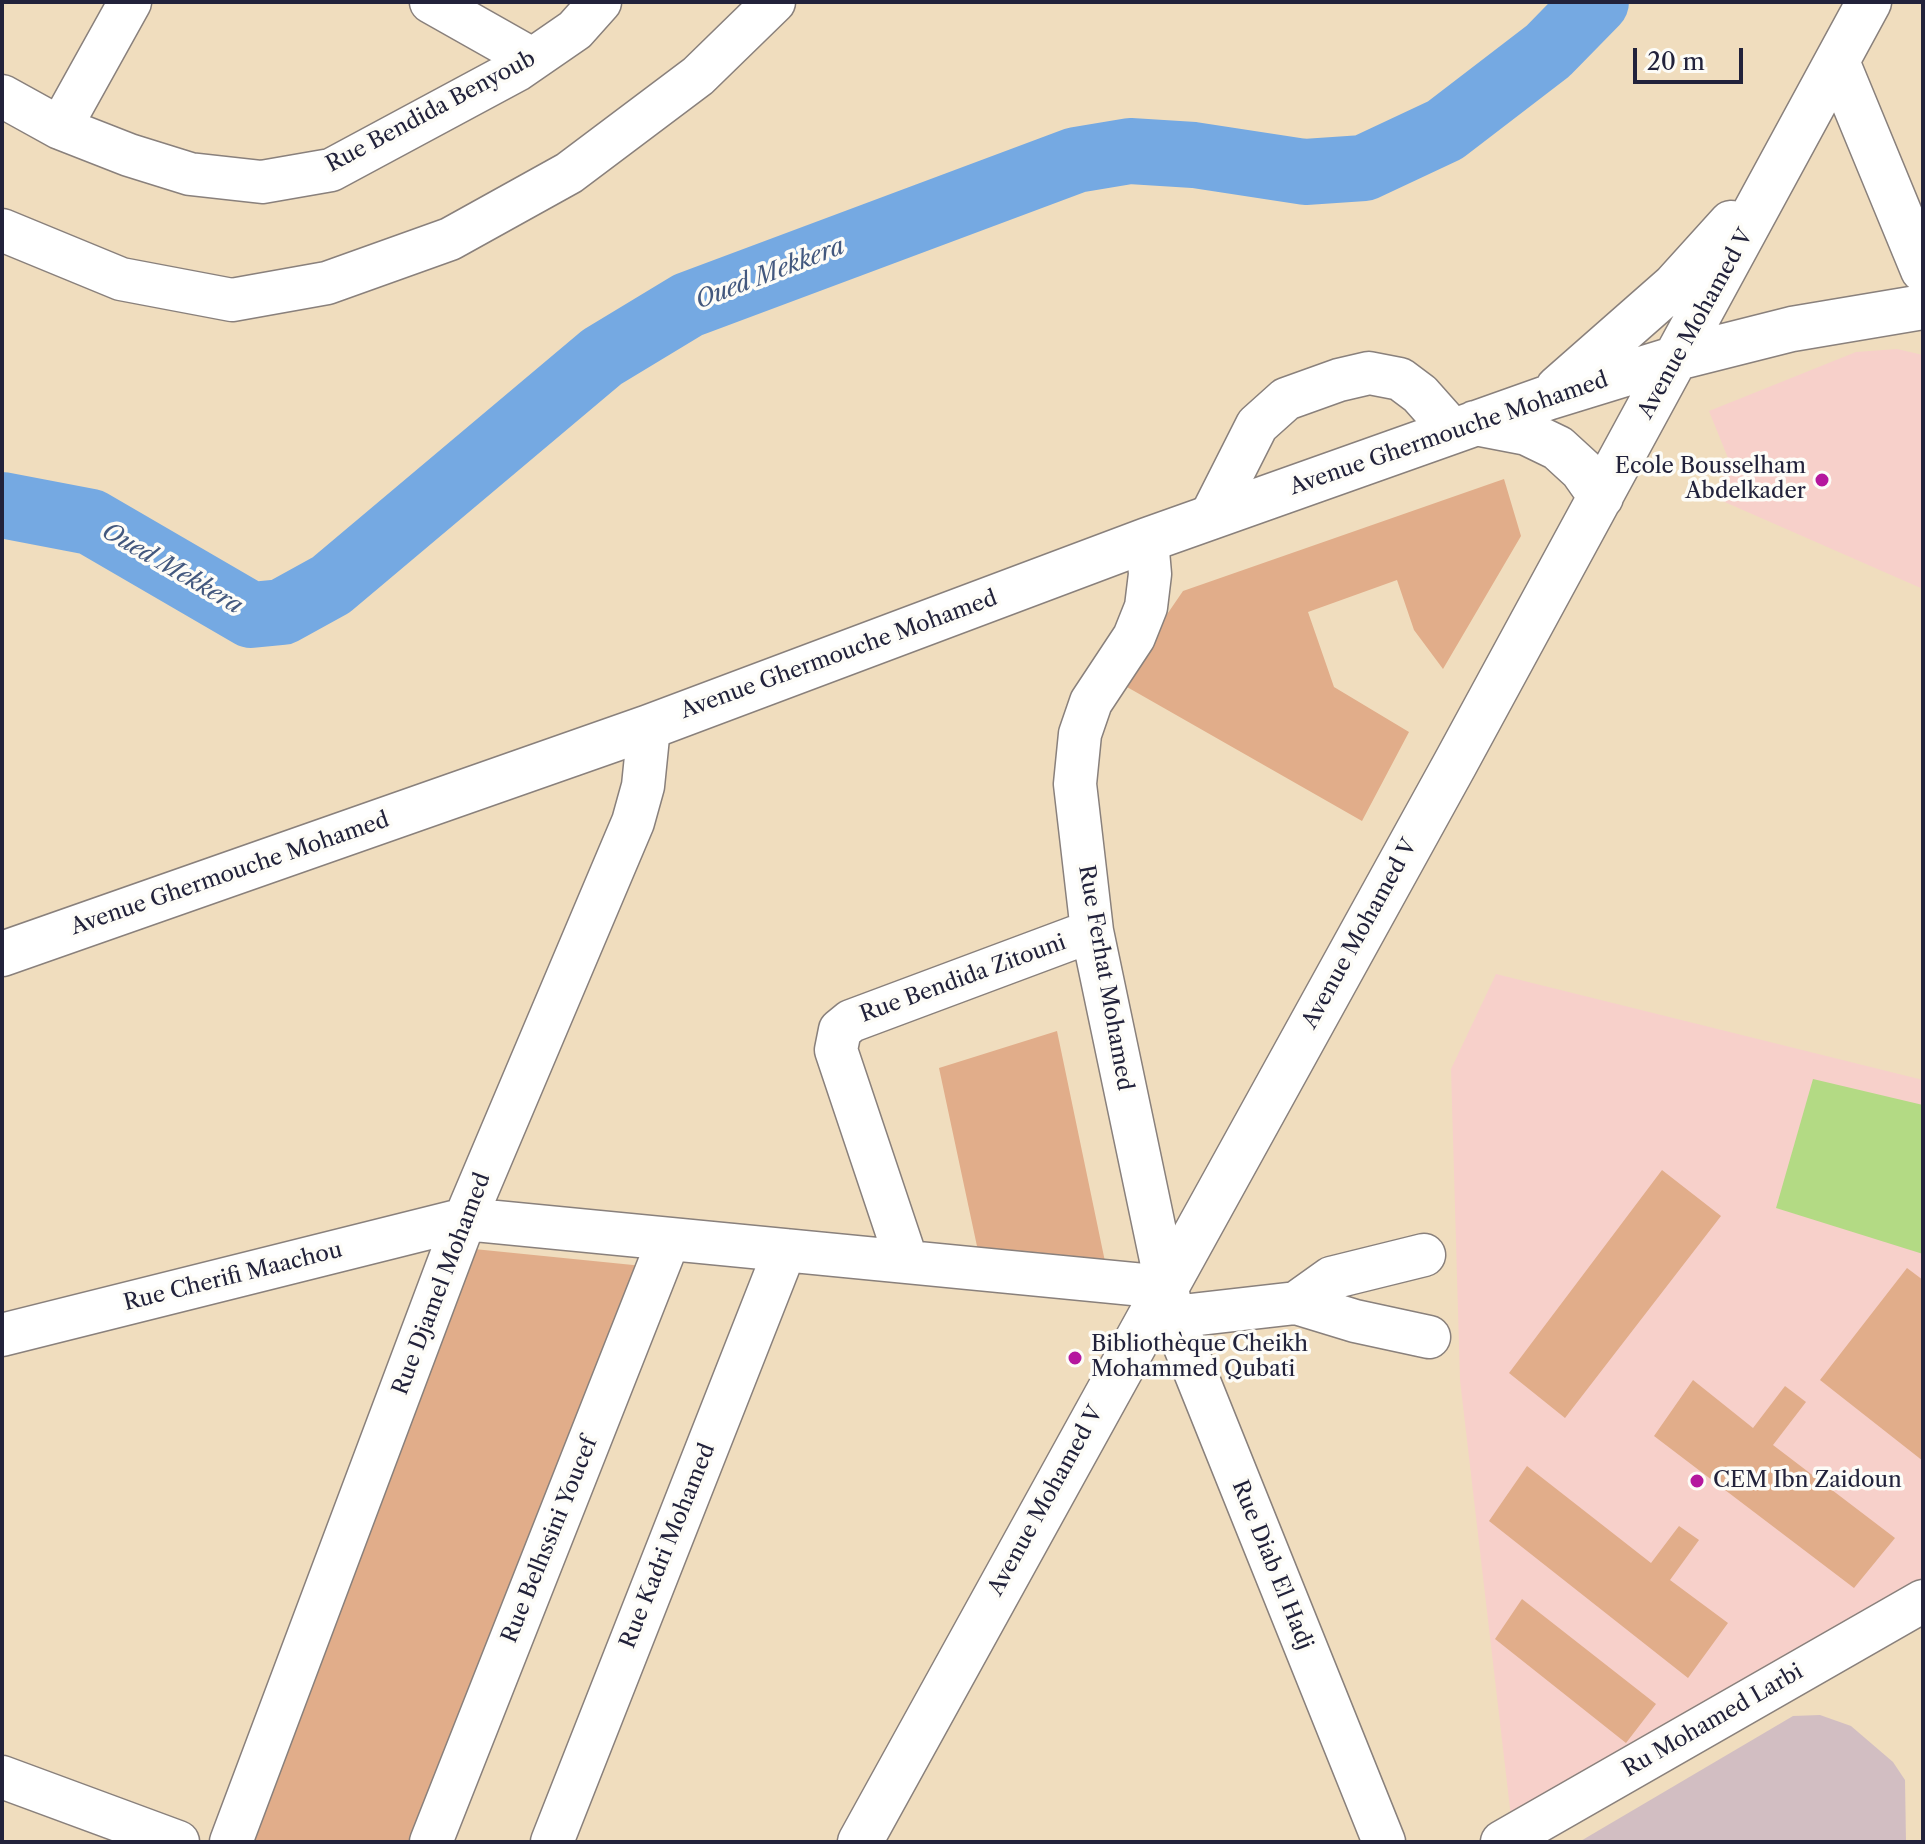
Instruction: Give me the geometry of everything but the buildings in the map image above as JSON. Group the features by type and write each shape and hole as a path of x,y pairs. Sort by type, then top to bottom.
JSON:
{"main road":[{"name":"Avenue Mohamed V","path":"860,1842 1168,1302 1863,13"},
{"path":"1838,64 1923,270"},
{"path":"1547,398 1674,286 1783,165"},
{"name":"Avenue Ghermouche Mohamed","path":"2,954 649,727 1147,540 1547,398 1677,358 1792,329 1923,307"},
{"path":"1462,427 1527,433 1558,448 1582,470 1601,497"}],"street":[{"path":"60,128 130,2"},
{"path":"431,2 532,59"},
{"name":"Rue Bendida Benyoub","path":"2,96 60,128 129,155 190,174 262,182 331,170 532,59 575,30 600,2"},
{"path":"2,230 121,279 232,300 327,283 450,239 569,173 698,76 774,2"},
{"path":"1210,518 1257,425 1286,399 1369,373 1400,379 1462,427"},
{"name":"Rue Ferhat Mohamed","path":"1147,540 1150,574 1146,607 1134,637 1091,702 1080,734 1075,784 1092,931 1168,1302"},
{"name":"Rue Djamel Mohamed","path":"231,1842 465,1219 633,822 643,786 649,727"},
{"name":"Rue Bendida Zitouni","path":"907,1262 836,1050 840,1030 851,1021 1092,931"},
{"path":"465,1219 907,1262 1168,1302 1296,1303 1355,1321 1429,1337"},
{"name":"Rue Cherifi Maachou","path":"2,1335 465,1219"},
{"name":"Rue Belhssini Youcef","path":"431,1842 669,1239"},
{"name":"Rue Kadri Mohamed","path":"552,1842 785,1250"},
{"path":"1296,1303 1331,1278 1424,1255"},
{"name":"Rue Diab El Hadj","path":"1168,1302 1384,1842"},
{"name":"Ru Mohamed Larbi","path":"1502,1842 1923,1601"},
{"path":"2,1777 178,1842"}],"shaded area":[{"name":"Ecole Bousselham Abdelkader","path":"1897,349 1923,355 1923,589 1711,496 1730,463 1709,411 1856,352"},
{"name":"CEM Ibn Zaidoun","path":"1496,974 1923,1080 1923,1583 1511,1817 1460,1380 1451,1069"},
{"path":"1820,1715 1851,1726 1893,1762 1905,1780 1906,1842 1579,1842 1793,1716"}],"green space":[{"path":"1813,1079 1923,1105 1923,1254 1776,1208"}],"waterway":[{"name":"Oued Mekkera","path":"2,505 91,522 251,615 282,612 331,585 602,357 688,305 1076,160 1130,151 1194,155 1305,172 1364,168 1445,130 1548,51 1596,2"}],"place":[{"name":"Ecole Bousselham Abdelkader","path":"1822,480"},
{"name":"Bibliothèque Cheikh Mohammed Qubati","path":"1075,1358"},
{"name":"CEM Ibn Zaidoun","path":"1697,1481"}]}
